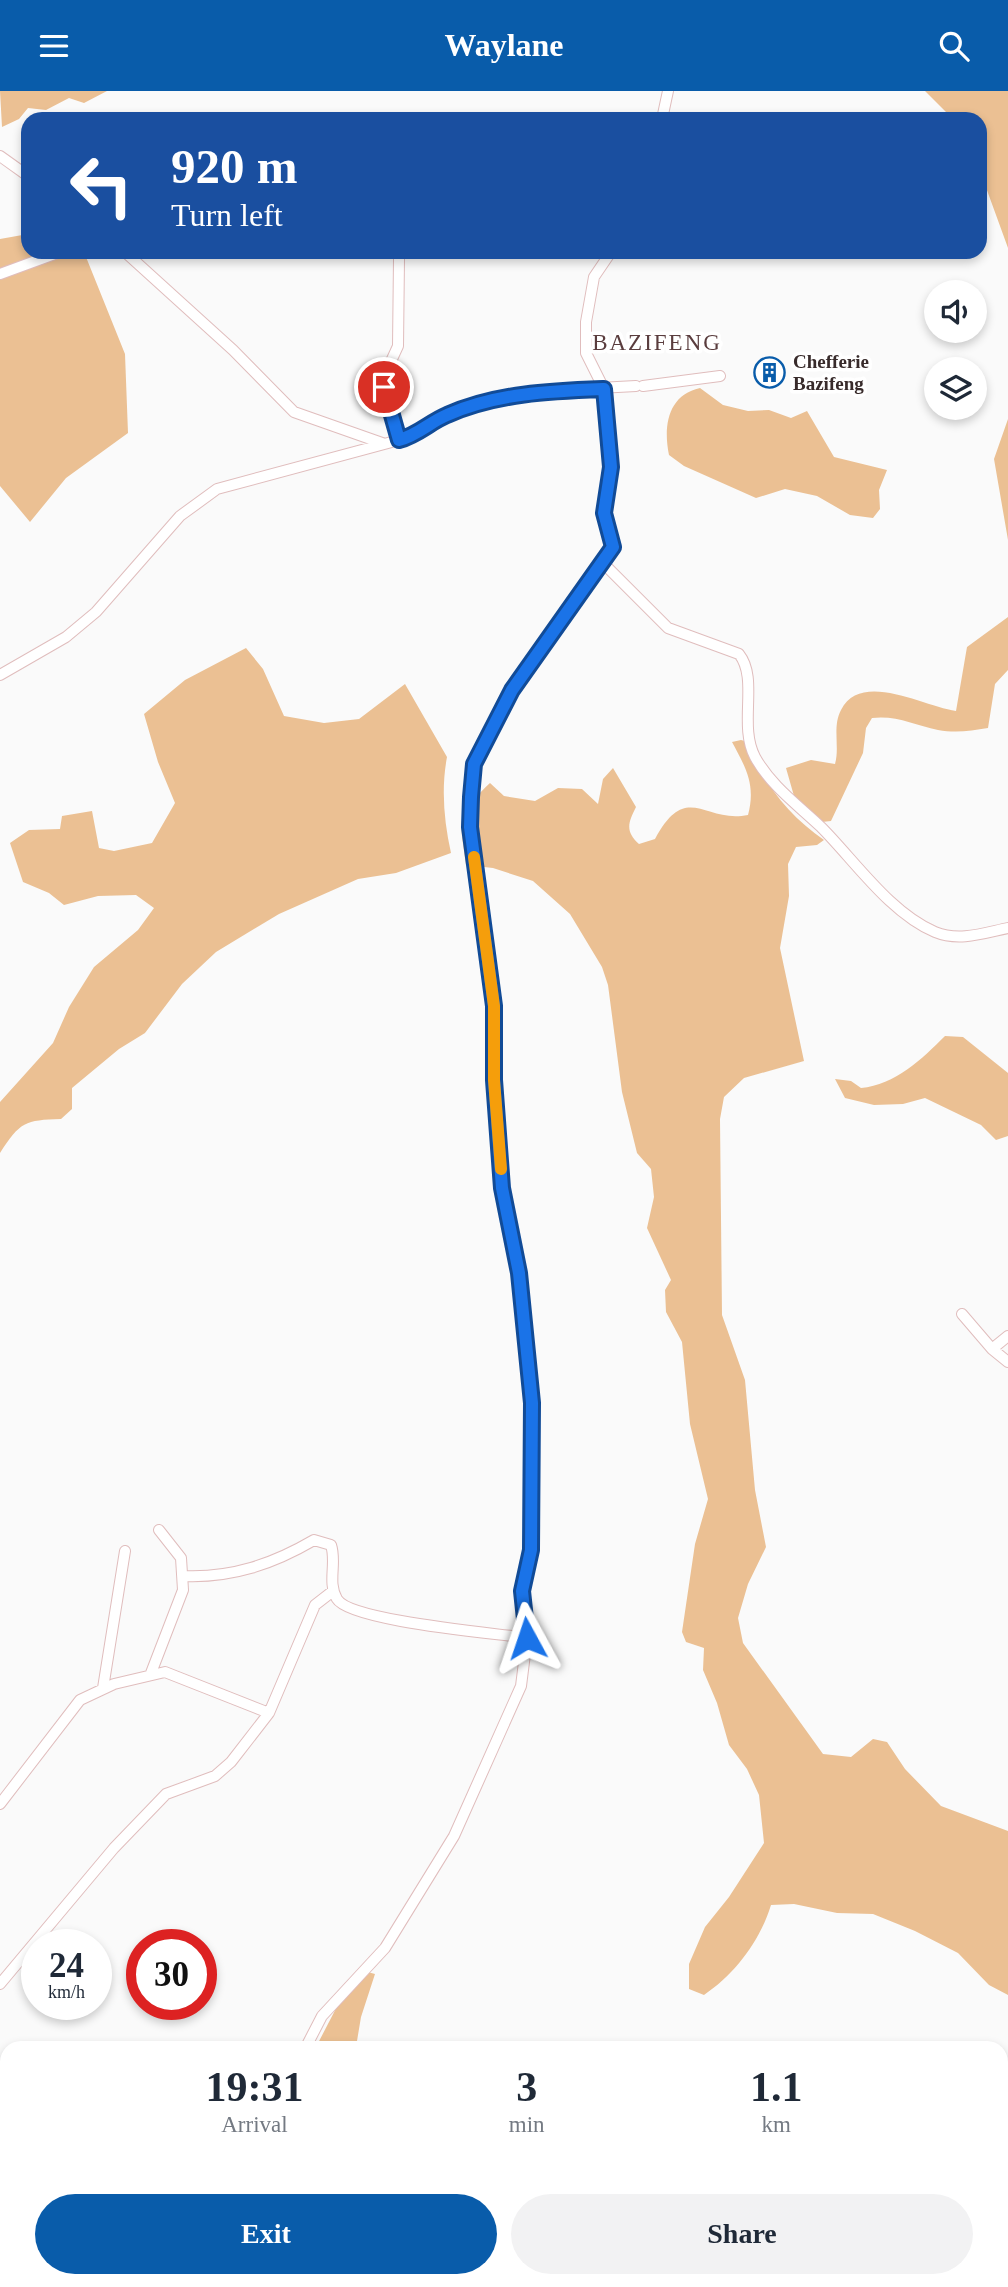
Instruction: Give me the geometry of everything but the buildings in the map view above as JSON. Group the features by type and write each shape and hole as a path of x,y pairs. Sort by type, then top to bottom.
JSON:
{"street":[{"path":"664,112 668,91"},
{"path":"0,156 21,171"},
{"path":"0,274 41,259"},
{"path":"133,259 233,350 294,412 382,443"},
{"path":"399,259 398,347 387,370 384,387 399,440"},
{"path":"606,259 594,277 586,323 586,353 604,389 611,467 604,513 613,547 604,564 657,619 681,633 738,654 748,673 745,722 754,756 782,792 819,825 860,871 910,917 934,932 957,938 1008,928"},
{"path":"0,675 66,637 96,613 173,525 202,498 240,481 414,436 448,414 488,402 543,391 640,386 720,376"},
{"path":"309,2041 322,2016 385,1948 453,1836 520,1686 527,1638 522,1591 531,1550 532,1403 519,1273 502,1188 494,1080 494,1006 470,827 471,797 474,764 512,690 613,547"},
{"path":"962,1314 992,1349 1008,1362"},
{"path":"992,1349 1008,1336"},
{"path":"151,1674 183,1590 184,1576 181,1558 159,1530"},
{"path":"184,1576 214,1577 257,1567 286,1557 314,1540 331,1545 333,1591 337,1600 350,1611 421,1625 527,1638"},
{"path":"103,1688 125,1552"},
{"path":"0,1983 114,1848 166,1794 174,1788 215,1776 231,1762 269,1713 315,1605 333,1591"},
{"path":"0,1804 80,1700 103,1688 165,1672 269,1713"}],"shaded area":[{"path":"0,91 107,91 84,103 69,98 46,110 28,108 21,112 19,119 2,127"},
{"path":"925,91 1008,91 1008,248 987,190 987,112 946,112"},
{"path":"21,235 21,259 87,259 125,354 128,433 66,478 30,522 0,486 0,239"},
{"path":"700,388 723,405 748,411 769,410 791,418 807,411 834,457 887,470 879,490 880,509 873,518 850,515 817,496 785,489 756,498 684,466 669,455 667,433 670,413 681,397"},
{"path":"1008,419 1008,540 994,459"},
{"path":"1008,617 1008,670 995,684 988,728 944,731 897,719 872,718 866,728 863,753 831,821 822,822 794,796 786,768 811,760 835,764 838,717 850,698 863,693 878,692 956,711 967,647"},
{"path":"246,648 263,669 284,716 324,723 359,719 405,684 447,757 444,805 451,853 396,873 358,879 279,914 216,952 182,984 145,1033 119,1049 72,1088 72,1109 61,1119 39,1120 24,1125 0,1153 0,1102 53,1043 69,1007 94,967 138,930 154,908 136,895 98,896 64,905 49,893 23,882 10,843 29,830 60,829 62,816 92,811 99,848 114,851 152,843 175,803 158,762 144,714 185,680"},
{"path":"741,740 752,743 762,772 779,798 824,840 817,845 796,847 788,864 789,896 780,948 804,1061 744,1078 724,1097 720,1119 722,1315 745,1380 755,1490 766,1547 748,1584 738,1618 743,1643 823,1754 851,1757 873,1739 887,1742 905,1769 941,1806 1008,1831 1008,1995 989,1985 958,1953 915,1931 873,1914 837,1913 794,1904 771,1905 745,1956 715,1987 704,1995 689,1989 689,1964 705,1927 729,1897 764,1843 759,1795 747,1769 729,1745 717,1703 703,1670 704,1648 686,1642 682,1632 695,1544 708,1499 690,1424 682,1342 666,1312 665,1290 671,1280 647,1228 654,1197 651,1169 637,1153 622,1092 608,985 602,967 570,914 533,881 493,868 466,865 461,828 462,819 470,804 490,783 504,796 535,801 558,788 582,789 598,804 603,779 613,768 636,807 629,827 639,844 655,839 666,821 687,808 733,816 748,815 750,786 732,742"},
{"path":"945,1036 963,1037 1008,1073 1008,1136 996,1140 981,1125 925,1098 903,1104 874,1105 845,1098 835,1079 851,1081 861,1088 885,1082 917,1062"},
{"path":"364,1971 375,1974 361,2017 357,2041 319,2041 343,1995"}],"slow traffic":[{"path":"474,857 494,1006 494,1080 501,1169"}],"place":[{"name":"Chefferie Bazifeng","path":"770,372"}],"district":[{"name":"BAZIFENG","path":"657,342"}],"route":[{"path":"384,387 399,440 414,436 448,414 488,402 543,391 604,389 611,467 604,513 613,547 588,587 512,690 487,733 474,764 471,797 470,827 494,1006 494,1080 502,1188 519,1273 532,1403 531,1550 522,1591 527,1638"}]}
